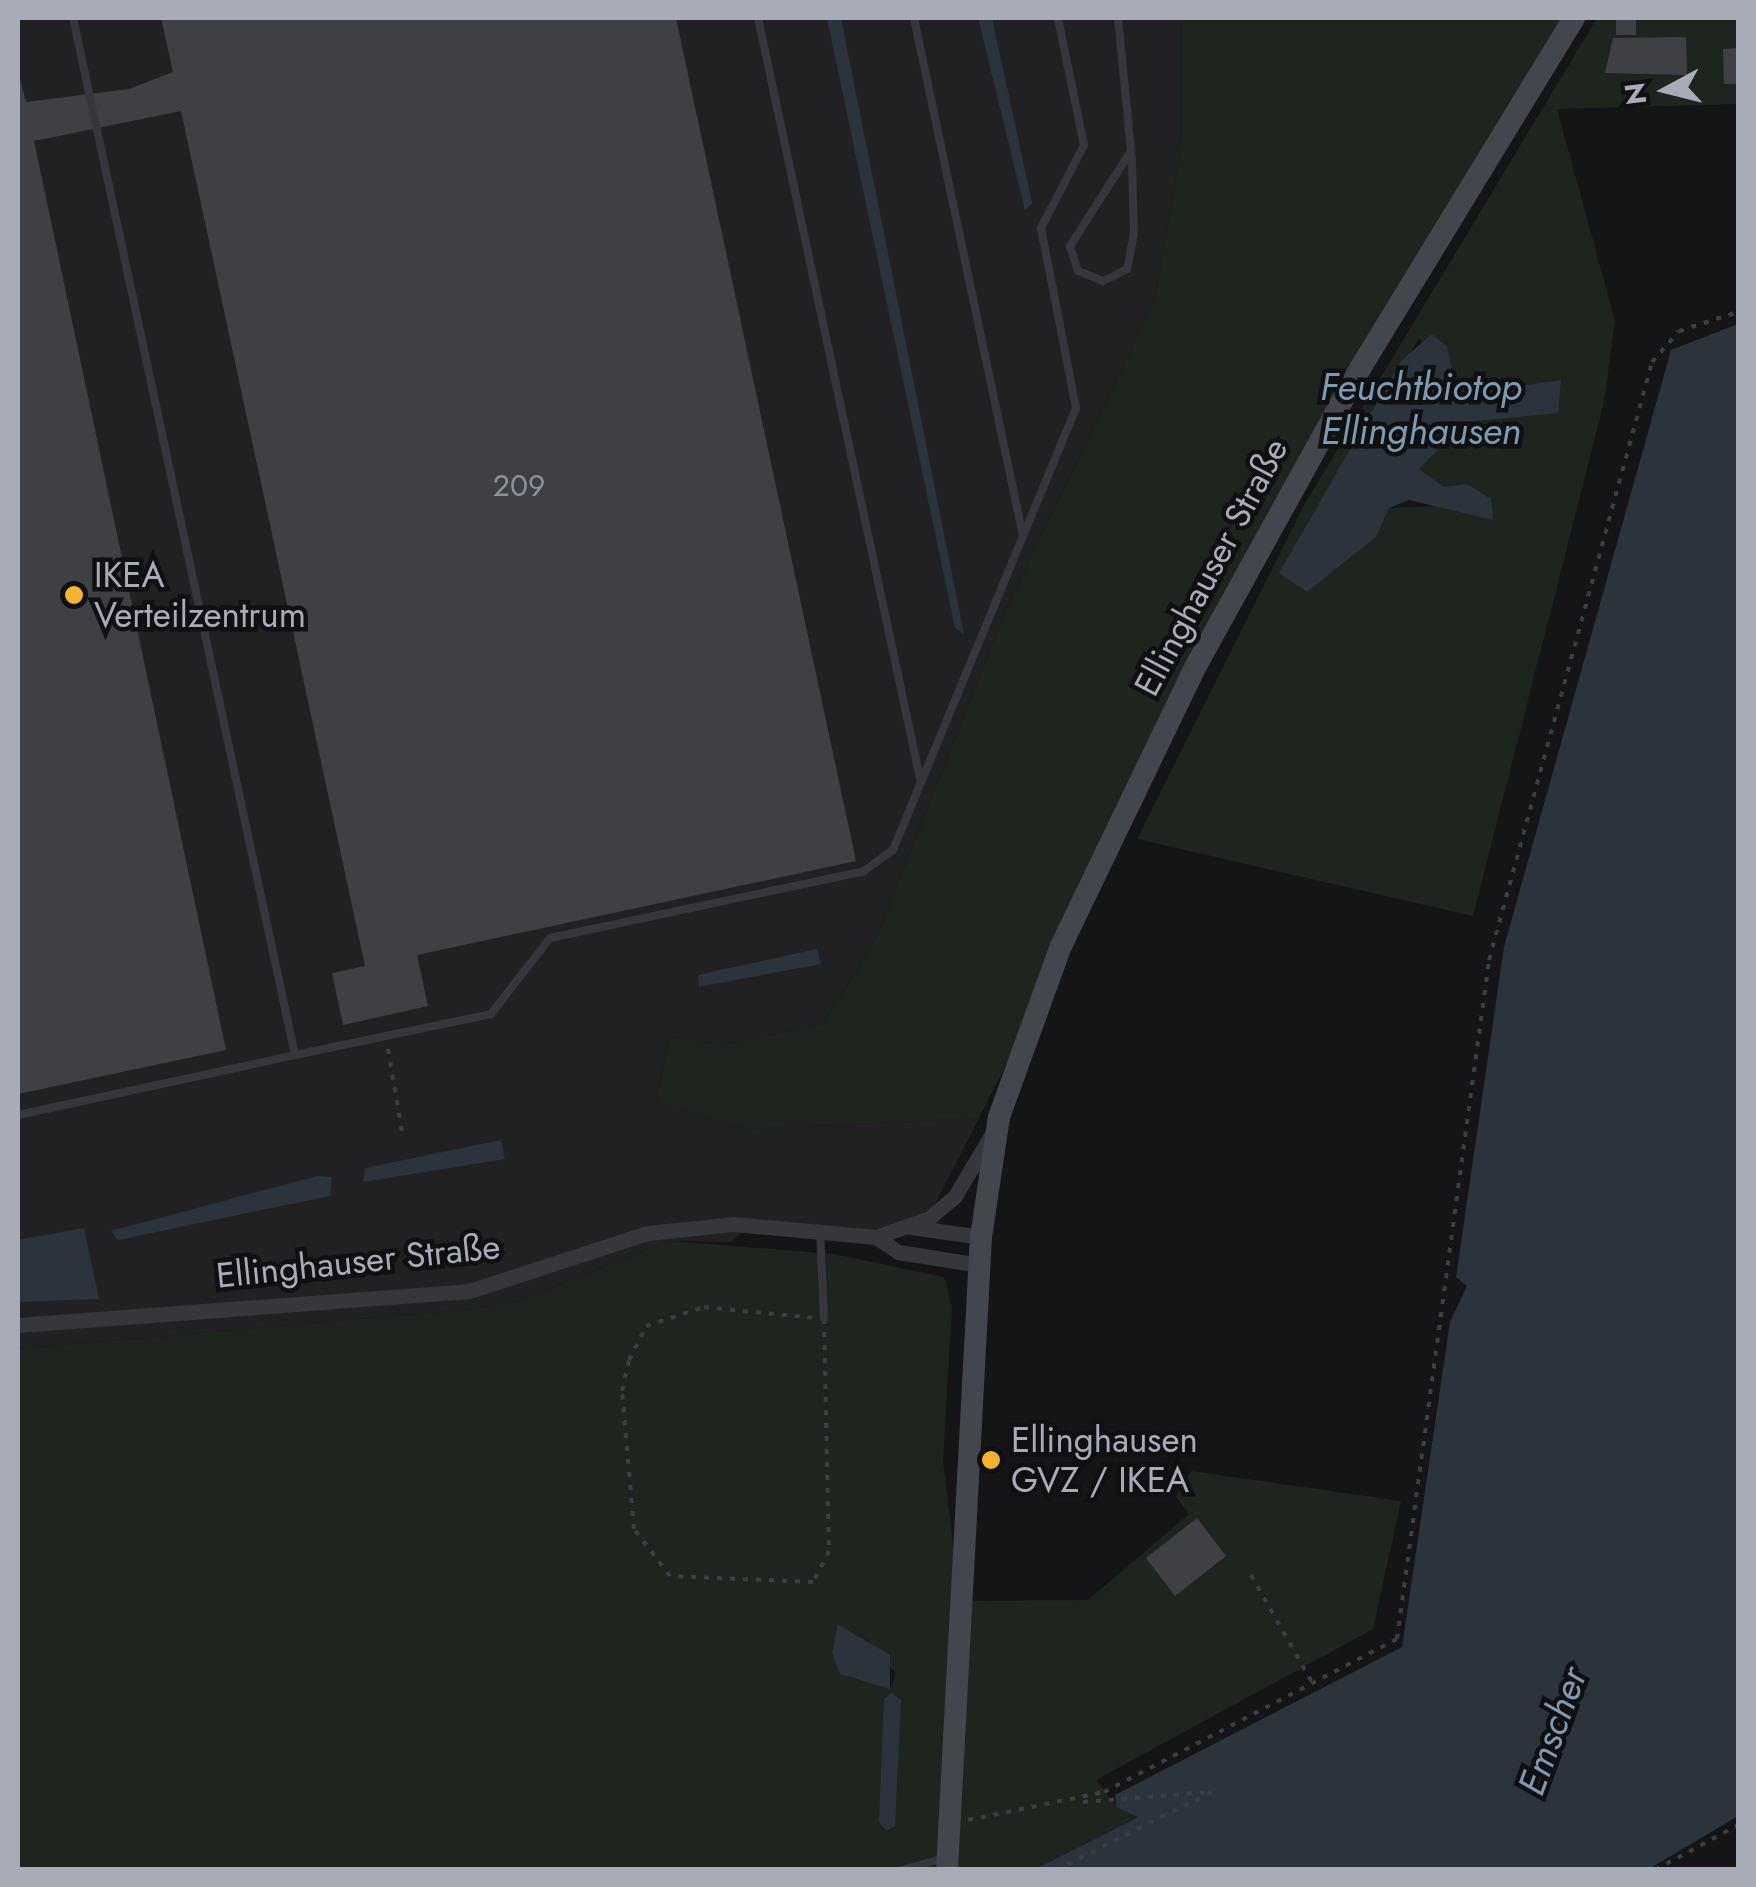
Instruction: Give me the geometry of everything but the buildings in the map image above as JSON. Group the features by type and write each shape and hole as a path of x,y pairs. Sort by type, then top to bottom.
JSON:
{"main road":[{"name":"Ellinghauser Straße","path":"948,1863 981,1237 997,1126 1061,946 1215,630 1360,367 1574,18"}],"street":[{"name":"Ellinghauser Straße","path":"18,1325 469,1291 648,1233 733,1224 876,1237 904,1226 954,1196 997,1126"},
{"name":"Ellinghauser Straße","path":"904,1226 981,1237"},
{"name":"Ellinghauser Straße","path":"876,1237 898,1252 980,1264"}],"lane":[{"path":"73,18 294,1056"},
{"path":"758,18 921,782"},
{"path":"914,18 1023,536"},
{"path":"18,1115 490,1014 550,938 864,871 893,850 1076,408 1041,228 1084,145 1058,18"},
{"path":"1118,18 1131,151 1127,269 1103,280 1078,271 1070,246 1131,151"},
{"path":"820,1231 824,1319"},
{"path":"902,1870 948,1863"}],"path":[{"path":"1080,1802 1380,1651 1403,1626 1489,960 1644,386 1679,331 1738,312"},
{"path":"388,1049 402,1132"},
{"path":"704,1307 824,1319 824,1576 800,1583 670,1576 644,1550 628,1502 622,1390 646,1326 704,1307"},
{"path":"1251,1575 1314,1686"},
{"path":"950,1822 1080,1802 1213,1792 1056,1870"},
{"path":"1655,1870 1738,1825"}],"shaded area":[{"path":"18,18 1182,18 1181,151 1154,302 1007,607 876,939 823,1024 721,1045 670,1036 656,1098 745,1129 979,1118 933,1208 872,1233 758,1219 731,1242 668,1241 522,1300 471,1309 18,1349"},
{"path":"1182,18 1574,18 1361,367 979,1118 745,1129 656,1099 670,1036 721,1045 823,1024 876,939 1007,607 1154,302 1181,151"},
{"path":"1597,18 1738,18 1738,104 1557,109 1615,321 1604,402 1473,916 1137,839 1304,505","holes":["1419,338 1455,385 1475,392 1561,380 1537,409 1466,422 1418,470 1443,487 1437,506 1389,508 1376,537 1307,592 1280,572"]},
{"path":"668,1241 834,1254 944,1277 952,1307 943,1461 960,1601 1088,1600 1189,1514 1176,1497 1191,1471 1401,1501 1373,1629 1096,1780 1117,1807 1139,1816 1035,1869 18,1870 18,1349 471,1309 522,1300","holes":["838,1624 870,1642 896,1674 890,1689"]}],"water":[{"path":"827,18 841,18 964,634 955,628"},
{"path":"978,18 992,18 1032,203 1025,210"},
{"name":"Emscher","path":"1738,324 1738,1816 1649,1869 1035,1869 1138,1817 1116,1807 1115,1795 1402,1647 1450,1322 1467,1286 1456,1277 1504,947 1671,350"},
{"name":"Feuchtbiotop Ellinghausen","path":"1432,334 1447,347 1456,385 1475,392 1561,380 1558,413 1466,422 1419,469 1444,487 1467,484 1491,499 1493,520 1409,500 1389,508 1376,537 1307,592 1279,573 1401,361"},
{"path":"817,949 821,964 699,987 698,975"},
{"path":"501,1140 505,1159 363,1182 365,1168"},
{"path":"317,1176 332,1177 330,1196 118,1240 111,1231"},
{"path":"84,1228 99,1299 18,1302 18,1240"},
{"path":"838,1624 890,1655 890,1689 840,1674 832,1653"},
{"path":"892,1693 901,1700 895,1826 886,1831 879,1822 884,1699"}],"place":[{"name":"IKEA Verteilzentrum","path":"74,595"},
{"name":"Ellinghausen GVZ / IKEA","path":"991,1460"}]}
